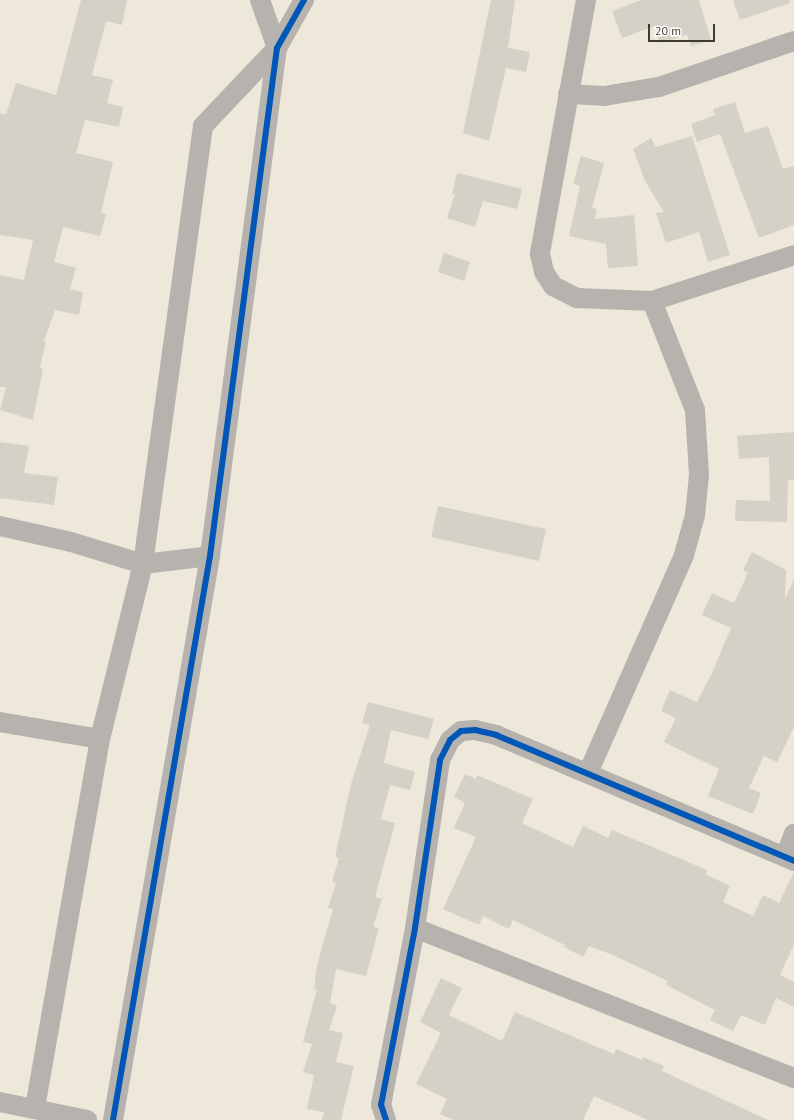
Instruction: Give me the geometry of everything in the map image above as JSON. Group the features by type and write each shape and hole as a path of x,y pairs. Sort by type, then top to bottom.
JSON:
{"street":[{"path":"112,1120 210,556 277,48 260,0"},
{"path":"35,1108 100,739 143,564 203,126 277,48 304,0"},
{"path":"586,0 540,254 544,272 553,286 577,298 652,301 794,255"},
{"path":"568,94 604,96 659,87 794,41"},
{"path":"588,773 684,555 695,515 700,475 695,410 652,301"},
{"path":"0,526 71,542 143,564 210,556"},
{"path":"0,722 100,739"},
{"path":"386,1120 381,1105 415,928 440,760 450,740 461,731 482,731 588,773 789,859 794,834"},
{"path":"415,928 794,1078"},
{"path":"0,1102 35,1108 87,1120"}],"building":[{"path":"81,0 127,0 122,25 106,21 92,75 113,80 107,103 123,107 119,127 85,120 76,153 113,162 101,213 106,214 100,236 63,227 54,262 76,268 70,289 83,292 79,315 55,310 44,341 46,342 40,368 43,369 33,420 0,410 6,387 0,387 0,275 24,280 33,240 0,235 0,113 6,114 16,83 56,95"},
{"path":"491,0 515,0 508,48 530,52 526,72 506,68 489,141 463,133"},
{"path":"641,0 699,0 711,40 691,46 687,35 660,43 655,26 622,38 612,11"},
{"path":"733,0 789,0 790,3 740,20"},
{"path":"735,102 745,133 768,126 783,169 794,166 794,225 759,238 720,134 697,142 691,124 715,115 713,109"},
{"path":"692,136 730,255 708,262 699,232 666,243 656,213 664,212 645,181 633,149 651,138 656,147"},
{"path":"581,156 604,163 592,208 597,209 595,219 634,215 638,266 608,268 606,244 569,236 580,186 573,184"},
{"path":"457,173 522,189 517,209 483,201 475,227 447,218 455,194 452,194"},
{"path":"444,253 470,262 464,281 438,272"},
{"path":"794,432 794,480 788,480 787,522 735,521 736,500 770,501 769,457 739,459 737,436"},
{"path":"0,442 29,446 24,473 58,477 54,505 0,498"},
{"path":"438,506 546,529 539,561 431,537"},
{"path":"752,552 786,570 785,599 794,579 794,727 777,762 764,756 749,788 761,793 753,814 708,796 719,769 664,742 676,718 661,711 670,690 697,702 712,673 731,628 702,615 712,593 734,603 748,573 743,570"},
{"path":"368,702 434,719 428,739 391,730 384,763 415,772 410,790 390,785 381,819 395,823 375,897 382,899 373,927 379,928 366,976 336,969 330,1003 337,1006 329,1030 343,1033 336,1062 354,1066 341,1120 322,1120 324,1112 307,1109 314,1075 303,1072 312,1044 303,1042 317,989 314,989 317,965 333,909 328,908 336,883 332,882 339,858 335,857 351,784 370,725 362,723"},
{"path":"465,774 476,779 477,775 533,799 522,823 573,847 583,826 608,838 612,830 707,870 705,874 730,886 723,902 753,916 763,895 779,903 794,872 794,944 780,975 794,982 794,1007 776,998 765,1025 741,1015 733,1031 710,1020 715,1010 666,985 668,981 613,955 589,946 583,957 564,947 565,945 513,920 509,929 483,916 479,925 443,909 476,837 454,828 465,803 454,797"},
{"path":"441,978 462,988 449,1015 502,1041 515,1012 614,1054 616,1049 642,1060 643,1057 664,1066 662,1071 768,1120 648,1120 594,1096 583,1120 453,1120 440,1114 447,1099 416,1084 441,1033 420,1022"}],"cycle path":[{"path":"113,1120 210,556 277,48 304,0"},
{"path":"386,1120 381,1105 415,928 440,760 450,740 461,731 475,730 496,735 794,861"}]}
